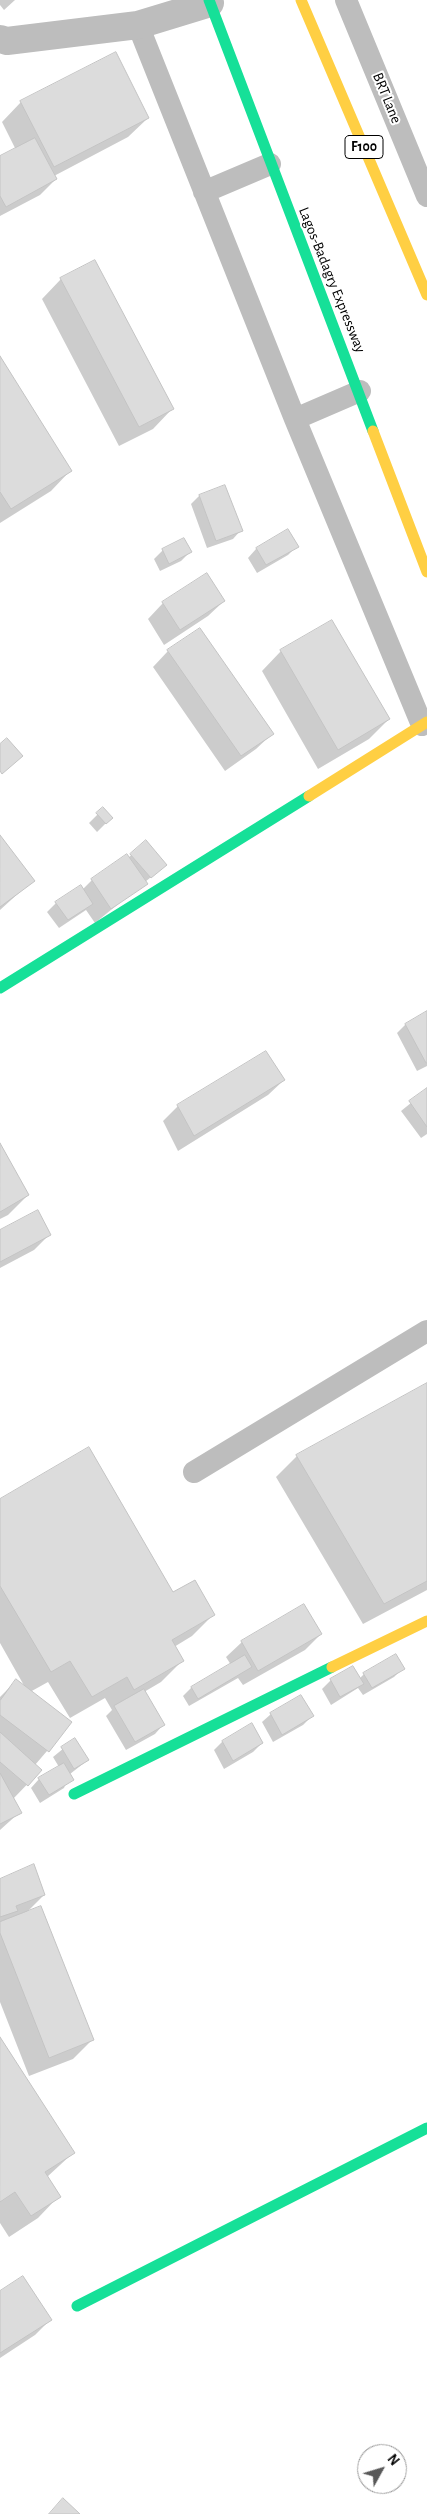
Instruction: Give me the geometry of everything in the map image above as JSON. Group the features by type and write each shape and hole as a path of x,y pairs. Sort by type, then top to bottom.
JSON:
{"main road":[{"name":"F100","path":"300,0 427,295"},
{"name":"Lagos-Badagry Expressway","path":"210,2 270,164 360,391 427,572"},
{"path":"0,988 424,723"},
{"path":"74,1794 427,1620"},
{"path":"77,2306 427,2128"}],"street":[{"path":"2,42 138,26 210,2"}],"lane":[{"name":"BRT Lane","path":"346,0 427,196"},
{"path":"138,26 295,419 424,723"},
{"path":"204,192 270,164"},
{"path":"295,419 360,391"},
{"path":"194,1472 427,1331"}],"building":[{"path":"116,52 149,118 54,167 20,101"},
{"path":"35,138 57,179 6,207 0,196 0,156"},
{"path":"95,260 174,409 139,427 60,278"},
{"path":"0,356 72,471 11,509 0,492"},
{"path":"225,485 243,531 216,541 199,495"},
{"path":"288,529 299,547 266,565 256,548"},
{"path":"184,538 192,552 169,564 162,549"},
{"path":"207,573 225,601 180,630 162,602"},
{"path":"332,620 390,719 338,750 280,650"},
{"path":"200,628 274,734 241,756 167,650"},
{"path":"7,738 23,756 2,774 0,771 0,744"},
{"path":"103,807 113,818 106,824 96,813"},
{"path":"0,835 35,881 0,907"},
{"path":"146,840 167,865 151,878 130,854"},
{"path":"127,854 148,884 111,909 91,879"},
{"path":"81,885 93,904 68,920 55,902"},
{"path":"427,1011 427,1063 426,1063 405,1024"},
{"path":"266,1051 285,1080 194,1136 177,1105"},
{"path":"427,1088 427,1127 409,1101"},
{"path":"0,1143 29,1195 0,1212"},
{"path":"38,1210 51,1235 0,1262 0,1230"},
{"path":"427,1383 427,1581 384,1604 296,1455"},
{"path":"89,1447 173,1592 195,1580 215,1615 172,1640 184,1661 134,1690 127,1677 92,1697 70,1661 51,1672 0,1586 0,1499"},
{"path":"304,1604 322,1634 258,1671 241,1641"},
{"path":"396,1654 405,1669 372,1688 363,1673"},
{"path":"245,1655 252,1667 198,1699 191,1687"},
{"path":"353,1666 364,1684 340,1697 330,1679"},
{"path":"16,1679 72,1722 49,1752 0,1715 0,1701"},
{"path":"144,1689 165,1725 135,1742 114,1706"},
{"path":"301,1695 314,1716 282,1735 270,1713"},
{"path":"252,1723 263,1743 233,1761 222,1741"},
{"path":"0,1732 42,1770 28,1786 0,1762"},
{"path":"75,1738 89,1760 74,1769 61,1747"},
{"path":"64,1763 74,1780 49,1795 38,1778"},
{"path":"0,1773 22,1813 0,1824"},
{"path":"34,1864 45,1895 16,1906 18,1911 0,1917 0,1879"},
{"path":"41,1906 94,2040 49,2058 0,1933 0,1922"},
{"path":"0,2037 75,2153 45,2172 61,2197 31,2216 15,2192 0,2202"},
{"path":"23,2276 52,2320 0,2353 0,2291"},
{"path":"63,2498 80,2514 49,2514"}],"traffic: fast":[{"path":"209,0 373,431"},
{"path":"0,988 309,796"},
{"path":"74,1794 332,1667"},
{"path":"77,2306 427,2128"}],"traffic: slow":[{"path":"301,0 427,295"},
{"path":"373,431 427,572"},
{"path":"309,796 427,722"},
{"path":"332,1667 427,1621"}]}
